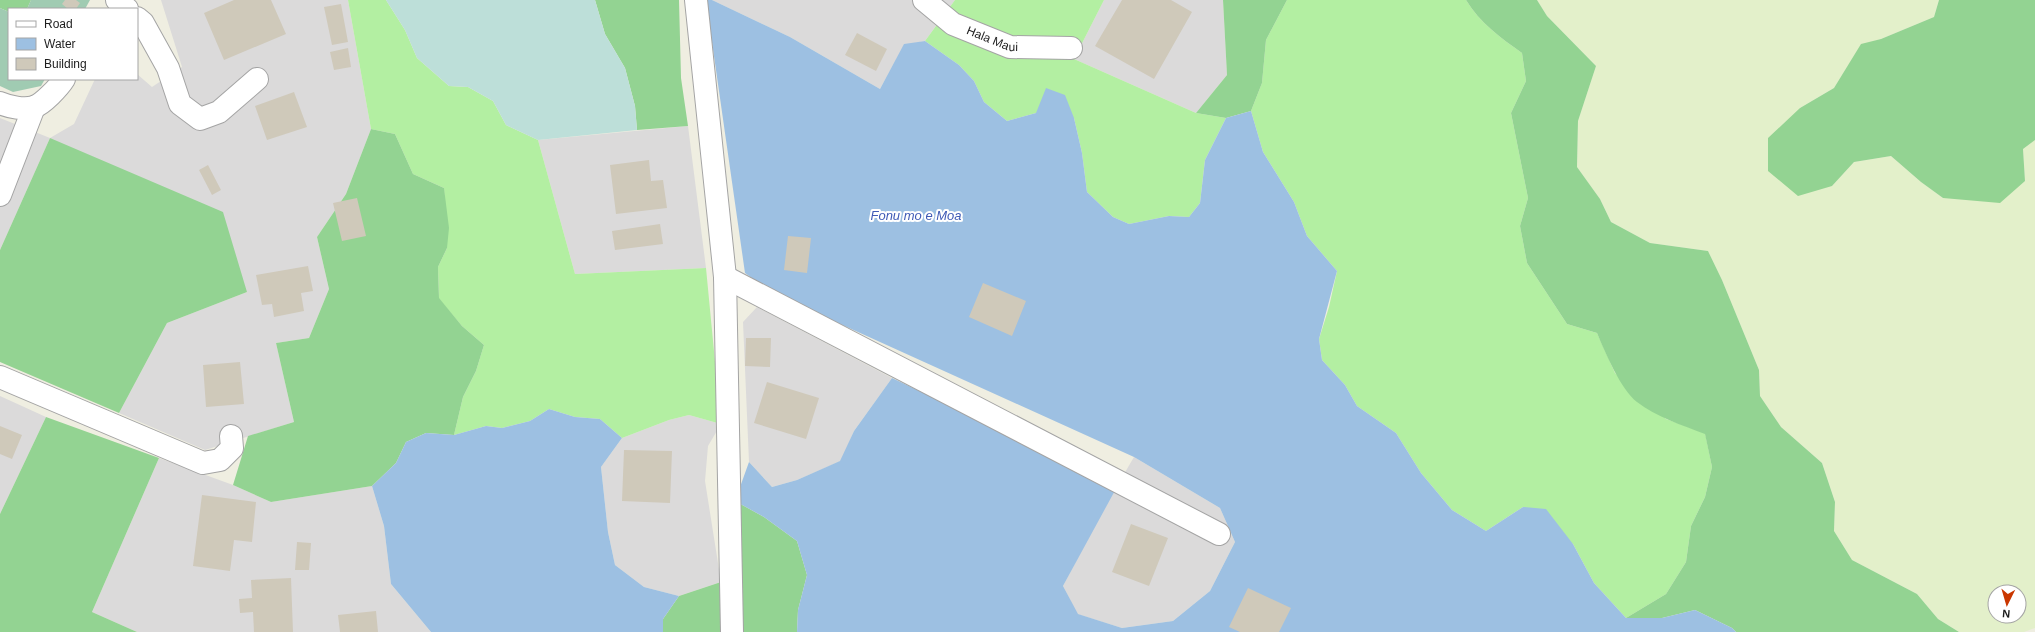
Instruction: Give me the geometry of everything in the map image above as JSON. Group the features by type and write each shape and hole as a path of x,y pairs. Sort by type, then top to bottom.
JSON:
{"street":[{"path":"117,0 126,8"},
{"path":"696,0 725,277 732,632"},
{"name":"Hala Maui","path":"924,0 953,24 1010,47 1071,48"},
{"path":"138,19 143,23 168,68 180,104 200,119 219,112 257,79"},
{"path":"0,195 34,107 59,87 63,80"},
{"path":"0,103 9,107 34,107"},
{"path":"725,277 1219,534"},
{"path":"0,377 203,462 220,460 232,448 231,436"}],"shaded area":[{"path":"161,0 348,0 371,129 346,194 317,237 329,289 309,338 276,343 294,422 205,450 119,413 167,323 247,292 50,138 74,124 95,80 138,80 138,75 152,87 182,67"},
{"path":"386,0 595,0 605,34 625,68 635,106 637,130 538,140 506,125 493,101 468,87 449,86 417,58 405,30"},
{"path":"712,0 955,0 925,41 904,45 880,89 790,37"},
{"path":"1104,0 1223,0 1227,75 1196,113 1074,59"},
{"path":"0,118 50,138 0,250"},
{"path":"688,126 706,268 575,274 538,140"},
{"path":"757,307 892,378 854,431 841,461 797,480 772,487 749,462 743,322"},
{"path":"0,396 46,417 0,514"},
{"path":"689,415 721,424 708,446 705,481 721,582 679,596 644,587 615,565 608,532 601,467 622,438 669,420"},
{"path":"1134,457 1220,508 1235,542 1210,591 1173,621 1122,628 1077,614 1063,586 1103,510"},
{"path":"159,458 233,485 271,502 372,486 384,526 391,584 431,632 137,632 92,612"}],"green space":[{"path":"0,0 31,0 27,8 8,8 8,12 0,8"},
{"path":"31,0 90,0 86,8 27,8"},
{"path":"348,0 386,0 405,30 417,58 449,86 468,87 493,101 506,125 538,140 575,274 706,268 721,424 689,415 669,420 622,438 600,419 575,417 549,409 530,421 502,428 486,426 454,435 463,397 476,371 484,345 462,326 439,299 438,267 447,248 444,188 413,174 395,134 371,129"},
{"path":"595,0 679,0 681,78 688,126 637,130 635,106 625,68 605,34"},
{"path":"955,0 1104,0 1074,59 1196,113 1226,118 1205,160 1200,203 1189,217 1169,216 1129,224 1113,217 1087,192 1082,153 1074,118 1036,113 1007,121 984,102 974,81 959,65 925,41"},
{"path":"1223,0 1287,0 1266,40 1262,83 1251,111 1226,118 1196,113 1227,75"},
{"path":"1287,0 1466,0 1484,23 1522,53 1526,81 1511,113 1528,198 1520,226 1527,263 1567,324 1597,333 1615,373 1666,419 1705,433 1712,467 1705,497 1691,526 1686,562 1666,594 1626,618 1594,583 1573,544 1523,507 1486,531 1452,510 1421,473 1396,433 1357,406 1345,385 1322,360 1319,339 1329,307 1337,271 1307,236 1294,202 1263,152 1251,111 1262,83 1266,40"},
{"path":"1466,0 1537,0 1547,16 1596,66 1578,121 1577,167 1600,199 1611,222 1650,243 1708,251 1722,280 1759,370 1760,396 1781,427 1822,463 1835,502 1834,531 1852,560 1917,594 1938,619 1959,632 1736,632 1732,628 1695,610 1662,618 1626,618 1666,594 1686,562 1691,526 1705,497 1712,467 1705,434 1652,412 1637,402 1619,380 1597,333 1567,324 1527,263 1520,226 1528,198 1511,113 1526,81 1522,53 1484,23"},
{"path":"1537,0 1939,0 1934,17 1881,39 1861,45 1834,88 1800,108 1832,186 1854,162 1891,156 1921,182 1943,198 2025,181 2023,149 2035,140 2035,628 2024,632 1959,632 1938,619 1917,594 1852,560 1834,531 1835,502 1822,463 1781,427 1760,396 1759,370 1722,280 1708,251 1650,243 1611,222 1600,199 1577,167 1578,121 1596,66 1547,16"},
{"path":"1939,0 2035,0 2035,140 2023,149 2025,181 2000,203 1943,198 1921,182 1891,156 1854,162 1832,186 1798,196 1768,171 1768,138 1800,108 1834,88 1861,44 1881,39 1934,17"},
{"path":"0,8 8,12 8,80 44,80 41,86 13,92 0,86"},
{"path":"371,129 395,134 413,174 444,188 449,228 447,248 438,267 439,298 462,326 484,345 476,371 463,397 454,435 426,433 406,442 396,463 372,486 271,502 233,485 248,436 294,422 276,343 309,338 329,289 317,237 346,194"},
{"path":"50,138 223,212 247,292 167,323 119,413 0,362 0,250"},
{"path":"46,417 159,458 92,612 137,632 0,632 0,514"},
{"path":"735,501 764,517 797,541 807,575 798,610 797,632 663,632 663,619 679,596 721,582"}],"water":[{"name":"Fonu mo e Moa","path":"706,0 712,0 790,37 880,89 904,44 925,41 959,65 974,81 984,102 1007,121 1036,113 1046,88 1065,95 1074,118 1082,153 1087,192 1113,217 1129,224 1169,216 1189,217 1200,203 1205,160 1226,118 1251,111 1263,152 1294,202 1307,236 1337,271 1319,339 1322,360 1345,385 1357,406 1396,433 1421,473 1452,510 1486,531 1523,507 1546,509 1573,544 1594,583 1626,618 1662,618 1695,610 1732,628 1736,632 797,632 798,610 807,575 797,541 764,517 735,501 749,462 772,487 797,480 840,461 854,431 892,378 1118,485 1063,586 1078,614 1122,628 1173,621 1210,591 1235,542 1220,508 1134,457 774,294 745,273"},
{"path":"549,409 575,417 600,419 622,438 601,467 608,532 615,565 644,587 679,596 663,619 663,632 431,632 391,584 384,526 372,486 396,463 406,442 426,433 454,435 486,426 502,428 530,421"}],"building":[{"path":"65,0 76,0 80,3 77,8 67,8 62,4"},
{"path":"234,0 271,0 286,34 224,60 204,13"},
{"path":"1122,0 1171,0 1192,12 1154,79 1095,46"},
{"path":"341,4 348,42 332,45 324,7"},
{"path":"857,33 887,49 876,71 845,55"},
{"path":"348,48 351,67 334,70 330,52"},
{"path":"294,92 307,127 267,140 255,106"},
{"path":"649,160 651,181 663,180 667,208 616,214 610,165"},
{"path":"208,165 221,190 212,195 199,170"},
{"path":"357,198 366,236 342,241 333,203"},
{"path":"660,224 663,244 615,250 612,231"},
{"path":"788,236 811,238 807,273 784,270"},
{"path":"308,266 313,291 301,293 304,311 274,317 272,304 262,305 256,275"},
{"path":"983,283 1026,301 1012,336 969,317"},
{"path":"746,338 771,338 770,367 745,366"},
{"path":"240,362 244,404 206,407 203,365"},
{"path":"767,382 819,398 806,439 754,423"},
{"path":"0,426 22,435 12,459 0,454"},
{"path":"624,450 672,451 670,503 622,501"},
{"path":"202,495 256,502 252,542 234,540 230,571 193,566"},
{"path":"1131,524 1168,538 1149,586 1112,572"},
{"path":"297,542 311,543 309,570 295,570"},
{"path":"291,578 293,632 254,632 253,612 240,613 239,599 252,598 251,580"},
{"path":"1248,588 1291,608 1279,632 1240,632 1229,627"},
{"path":"376,611 378,632 340,632 338,615"}]}
